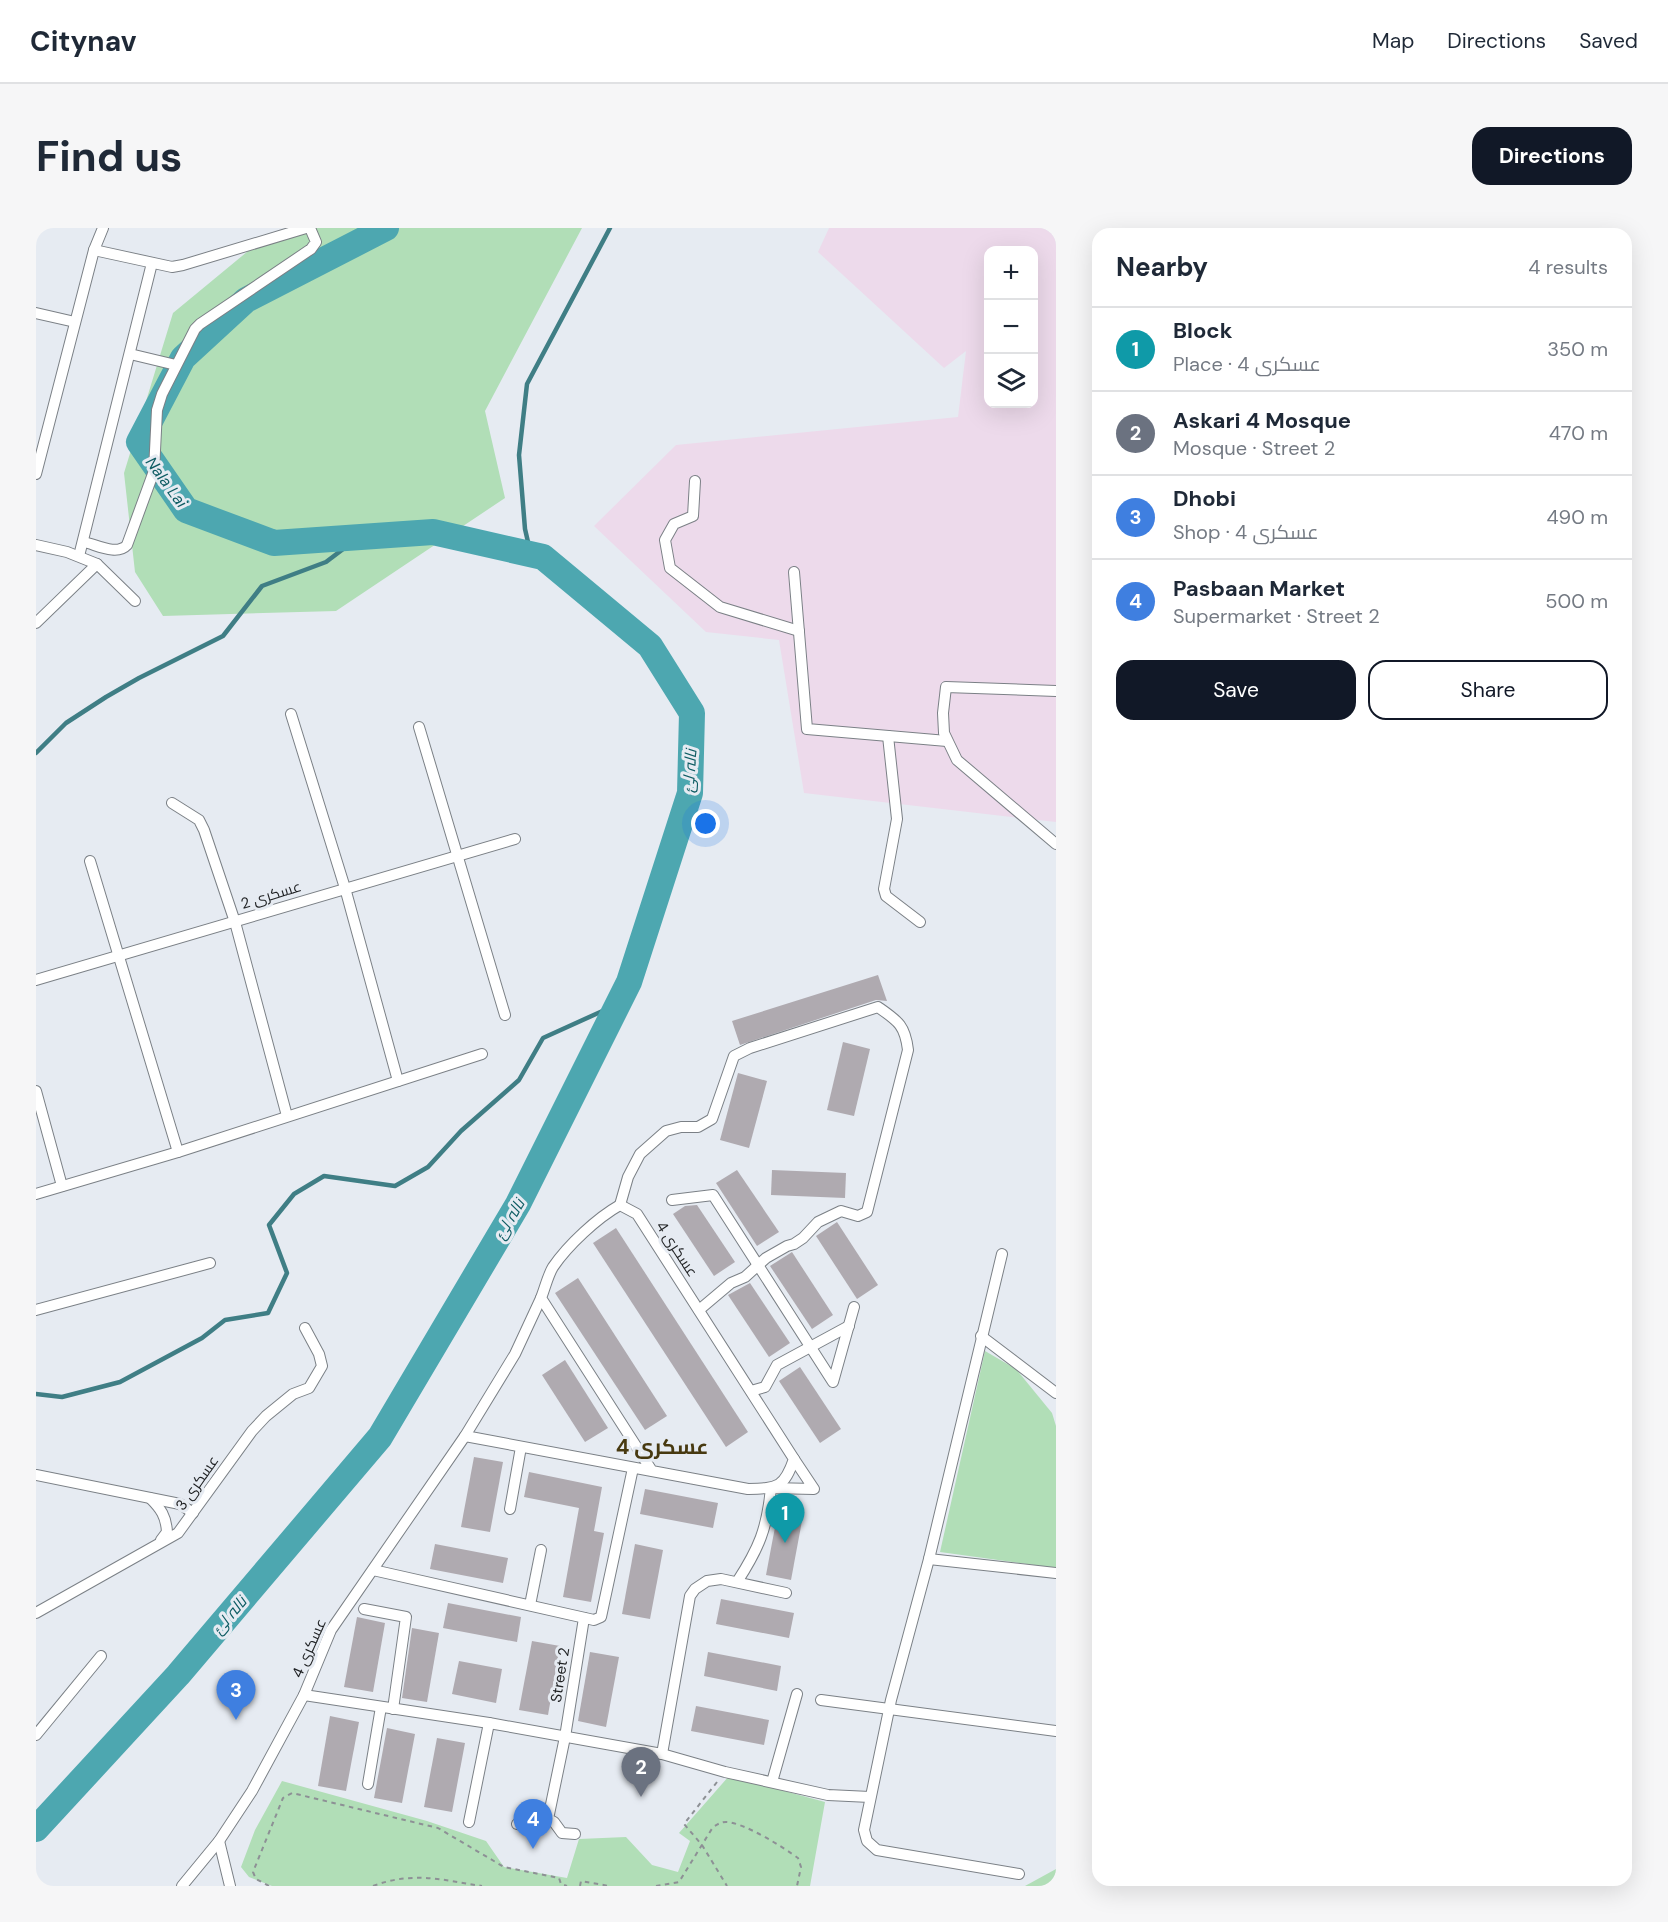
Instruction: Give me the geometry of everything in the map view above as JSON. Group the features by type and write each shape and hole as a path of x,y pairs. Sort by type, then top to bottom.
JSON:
{"street":[{"path":"36,474 94,250 103,228"},
{"path":"84,542 114,550 123,549 127,545 154,471 157,410 162,394 197,326 314,246 316,238 308,228 172,267 94,250"},
{"path":"79,556 152,263"},
{"path":"36,313 75,322"},
{"path":"130,354 176,365"},
{"path":"695,481 693,516 674,524 665,540 670,568 720,607 799,631"},
{"path":"36,545 79,556 97,564 135,601"},
{"path":"36,623 97,564"},
{"path":"794,572 807,729 947,741"},
{"path":"1056,691 946,687 943,713 944,733 957,760 1056,844"},
{"path":"291,714 345,888 398,1081"},
{"path":"419,727 505,1015"},
{"path":"888,736 897,819 884,889 886,896 920,922"},
{"path":"172,803 199,820 235,922 287,1116"},
{"name":"عسکری 2","path":"36,980 515,839"},
{"path":"90,861 178,1152"},
{"path":"652,1471 541,1298 552,1268 572,1245 607,1212 620,1205 628,1177 640,1154 666,1131 698,1126 712,1119 734,1056 750,1048 878,1007 892,1017 905,1032 908,1050 867,1212 858,1216 841,1211 824,1219 803,1238 766,1258 759,1267 746,1277 732,1283 699,1310"},
{"path":"36,1194 178,1152 482,1054"},
{"path":"36,1091 62,1186"},
{"path":"672,1200 713,1195 833,1382 854,1306"},
{"name":"عسکری 4","path":"620,1205 637,1214 814,1489 771,1488"},
{"path":"1002,1254 929,1559 890,1709 864,1830 867,1841 877,1850 1019,1874"},
{"path":"37,1307 210,1263"},
{"name":"عسکری 4","path":"182,1886 219,1841 252,1791 304,1695 331,1630 465,1436 515,1354 541,1298"},
{"path":"751,1391 765,1387 777,1365 849,1326"},
{"name":"عسکری 3","path":"36,1613 178,1533 259,1423 293,1394 309,1388 322,1366 319,1354 305,1328"},
{"path":"981,1336 1056,1394"},
{"path":"465,1436 748,1489 771,1488 788,1478 794,1459"},
{"path":"510,1509 521,1447"},
{"path":"373,1570 594,1620 601,1617 633,1468"},
{"path":"36,1475 180,1504 194,1513"},
{"path":"737,1582 759,1545 767,1520 771,1488"},
{"path":"150,1498 166,1518 167,1532 159,1543"},
{"path":"530,1605 541,1550"},
{"path":"929,1559 1056,1573"},
{"path":"662,1754 690,1596 696,1588 707,1581 721,1578 786,1593"},
{"path":"364,1609 406,1617 393,1709"},
{"name":"Street 2","path":"548,1819 565,1737 584,1618"},
{"path":"36,1735 101,1656"},
{"path":"772,1782 797,1694"},
{"path":"304,1695 489,1723 662,1754 725,1772 828,1795 870,1797"},
{"path":"821,1700 1056,1731"},
{"path":"368,1784 381,1707"},
{"path":"469,1822 489,1723"},
{"path":"516,1824 530,1827 541,1820 548,1819 554,1822 562,1833 575,1834"},
{"path":"219,1841 230,1886"}],"path":[{"path":"725,1772 684,1824 702,1845 727,1886"},
{"path":"269,1886 256,1879 253,1872 284,1798 292,1793 438,1828 504,1867 559,1878 561,1884 567,1886"},
{"path":"656,1886 680,1882 713,1827 722,1822 730,1822 747,1829 798,1858 801,1867 797,1886"},
{"path":"374,1886 392,1879 415,1876 482,1886"},
{"path":"580,1886 581,1881 609,1886"}],"shaded area":[{"path":"829,228 1056,228 1056,822 804,793 779,640 706,632 594,526 676,445 958,417 966,351 944,368 818,252"}],"green space":[{"path":"301,228 582,228 485,411 505,498 336,611 163,616 135,572 124,473 173,313 259,242"},
{"path":"985,1351 1016,1369 1052,1413 1056,1426 1056,1568 940,1552"},
{"path":"729,1776 825,1802 810,1886 272,1886 249,1877 241,1867 255,1830 282,1781 427,1821 486,1841 504,1867 567,1878 579,1839 626,1837 652,1865 678,1872 690,1841 679,1833"},
{"path":"1056,1869 1056,1886 1025,1886"}],"building":[{"path":"878,975 887,1001 876,1000 740,1045 732,1021"},
{"path":"843,1042 870,1049 854,1116 827,1110"},
{"path":"738,1073 767,1081 749,1148 720,1140"},
{"path":"737,1170 779,1232 757,1246 716,1183"},
{"path":"772,1170 846,1173 845,1198 771,1195"},
{"path":"697,1205 735,1262 714,1276 673,1214 685,1206"},
{"path":"837,1222 878,1285 857,1299 816,1236"},
{"path":"616,1228 748,1432 726,1447 593,1243"},
{"path":"792,1252 833,1315 812,1329 770,1266"},
{"path":"578,1278 667,1416 645,1430 555,1293"},
{"path":"750,1283 790,1343 769,1357 728,1295"},
{"path":"565,1360 608,1428 585,1442 542,1375"},
{"path":"800,1367 841,1429 820,1443 779,1381"},
{"path":"474,1457 503,1462 490,1532 461,1527"},
{"path":"529,1472 602,1487 594,1531 604,1533 591,1602 563,1597 579,1508 524,1497"},
{"path":"645,1489 718,1503 713,1528 640,1514"},
{"path":"779,1506 804,1510 791,1580 766,1575"},
{"path":"435,1544 508,1558 503,1583 430,1569"},
{"path":"635,1544 663,1550 650,1619 622,1614"},
{"path":"721,1599 794,1613 789,1638 716,1624"},
{"path":"448,1603 521,1617 517,1642 443,1628"},
{"path":"357,1617 385,1623 373,1692 344,1687"},
{"path":"412,1628 439,1633 427,1702 402,1698"},
{"path":"532,1641 560,1646 548,1715 519,1710"},
{"path":"590,1652 619,1657 606,1727 578,1721"},
{"path":"708,1652 781,1666 777,1691 704,1676"},
{"path":"459,1661 502,1669 496,1703 452,1694"},
{"path":"696,1706 769,1720 764,1745 691,1731"},
{"path":"330,1716 359,1722 346,1791 318,1786"},
{"path":"387,1728 415,1734 402,1803 374,1798"},
{"path":"437,1738 465,1743 452,1812 424,1807"}],"waterway":[{"name":"نالہ لئ","path":"36,1829 178,1675 380,1437 518,1204 629,982 690,793 692,713 650,646 543,557 433,532 274,543 186,510 139,442 183,358 246,300 386,228"},
{"path":"531,555 525,529 519,455 527,384 610,228"},
{"path":"36,753 66,723 106,697 223,636 262,586 326,562 359,537"},
{"path":"36,1394 62,1397 120,1382 202,1338 225,1320 268,1313 287,1273 269,1225 294,1194 324,1176 395,1186 428,1167 461,1131 519,1080 543,1038 618,1004"}],"place":[{"name":"Block","path":"785,1543"},
{"name":"Dhobi","path":"236,1720"},
{"name":"Askari 4 Mosque","path":"641,1797"},
{"name":"Pasbaan Market","path":"533,1849"}],"district":[{"name":"عسکری 4","path":"662,1447"}],"water label":[{"name":"Nala Lai","path":"167,482"}]}
